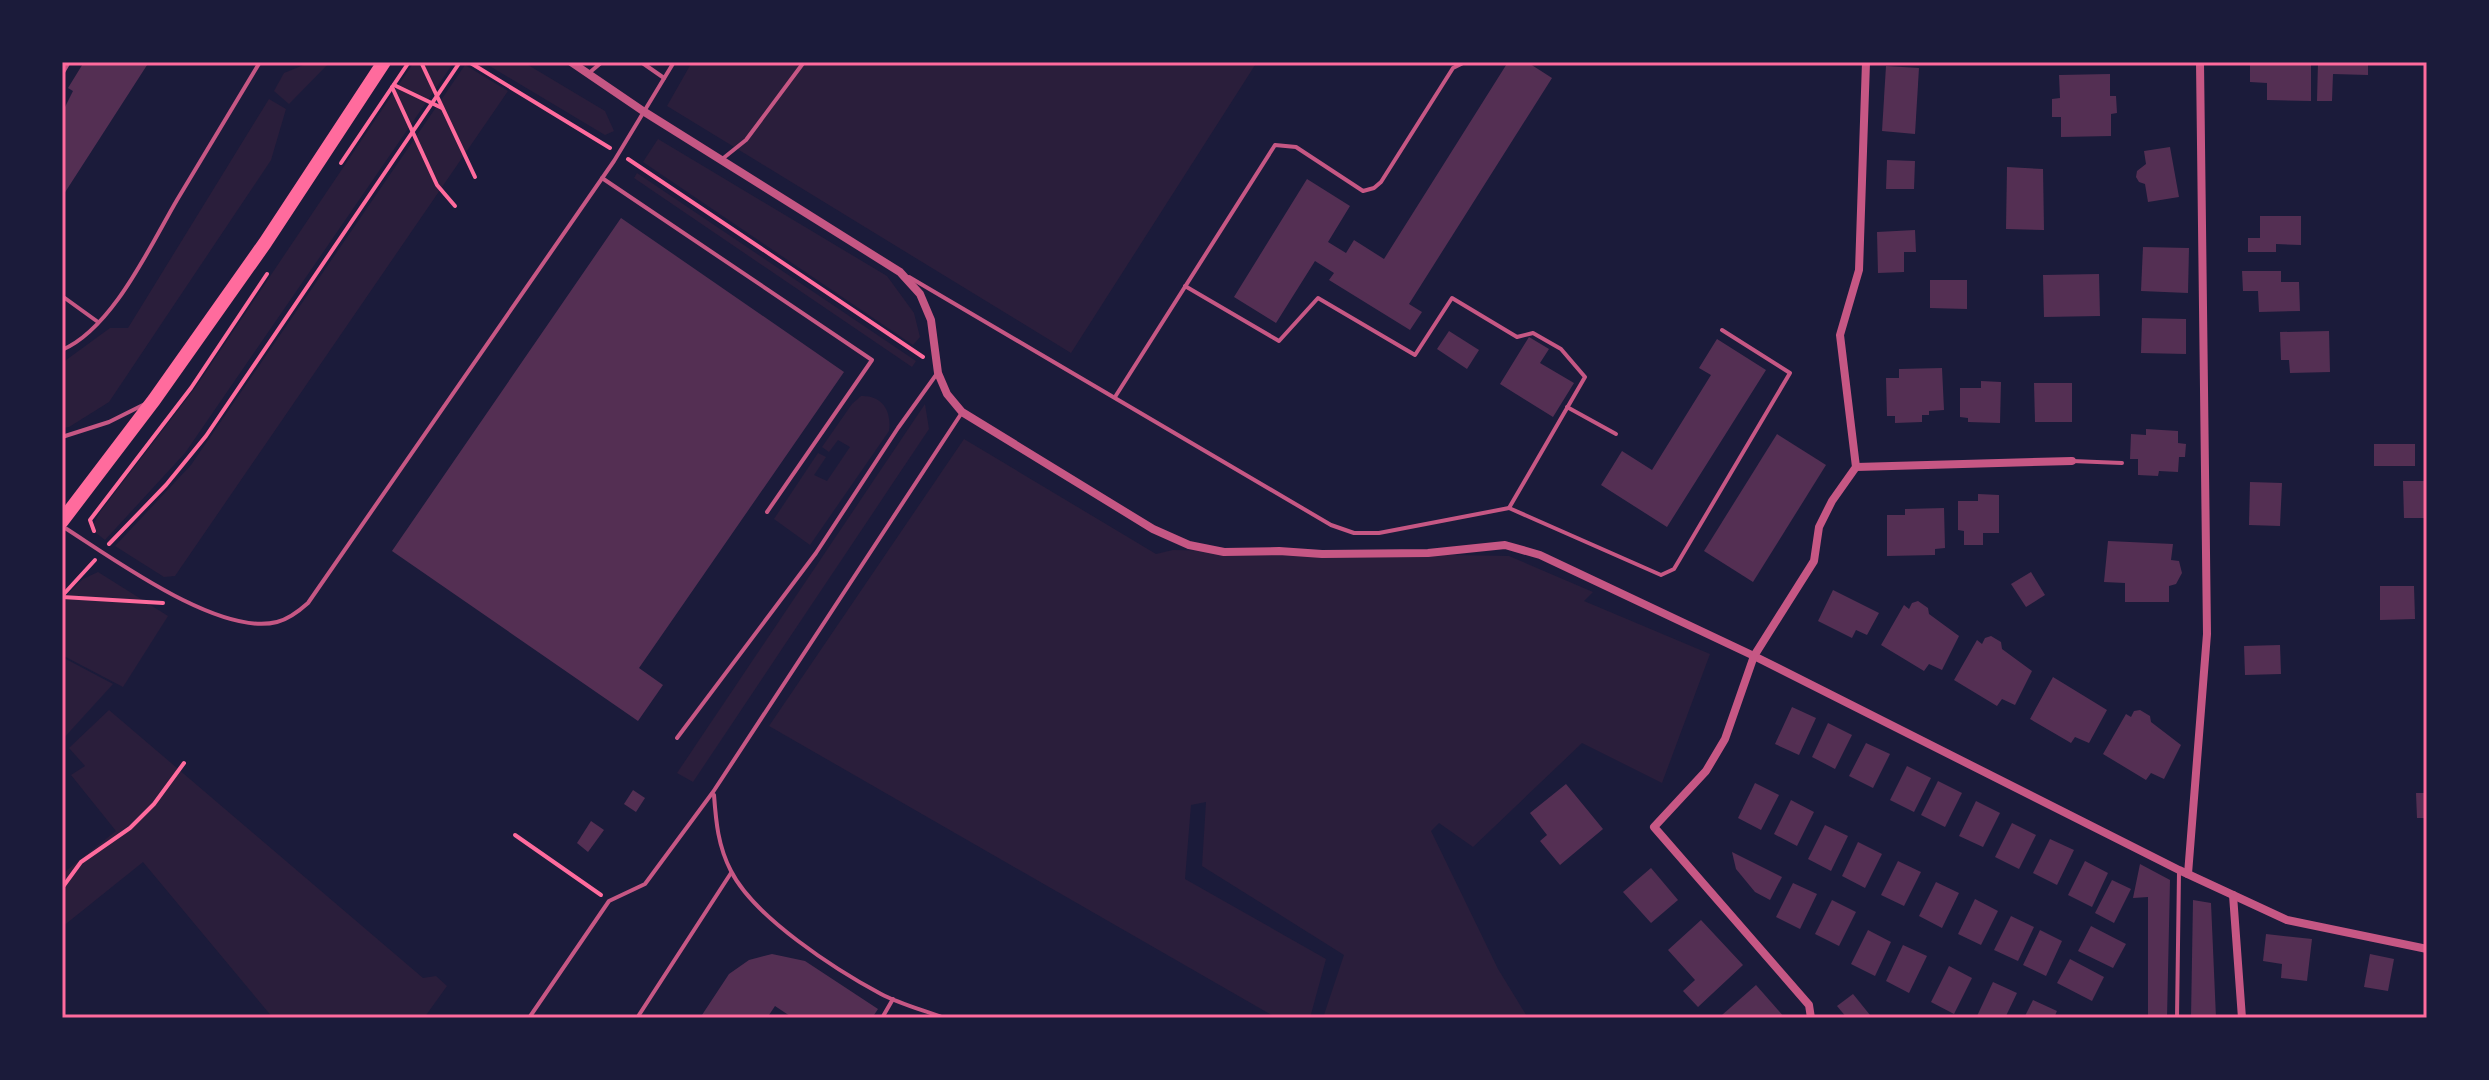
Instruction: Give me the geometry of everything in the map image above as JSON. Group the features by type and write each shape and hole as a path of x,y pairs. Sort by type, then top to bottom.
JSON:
{"main road":[{"path":"62,524 265,243 384,62"}],"street":[{"path":"571,62 643,111 900,272 920,294 931,320 937,370 947,394 962,412 1153,529 1189,545 1224,552 1428,553 1505,545 1540,555 1754,656 2183,872 2287,920 2427,949"},
{"path":"1811,1018 1809,1005 1654,827 1706,771 1725,739 1754,656 1814,561 1819,527 1832,501 1856,467 1840,335 1859,270 1866,62"},
{"path":"2183,872 2207,634 2200,62"},
{"path":"1856,467 2072,461"},
{"path":"2233,895 2242,1018"}],"lane":[{"path":"62,74 69,62"},
{"path":"62,350 98,322 129,280 260,62"},
{"path":"588,74 602,62"},
{"path":"641,62 664,78"},
{"path":"62,524 193,606 245,624 275,623 295,615 308,603 602,178 674,62"},
{"path":"721,160 746,140 804,62"},
{"path":"1448,62 1453,68"},
{"path":"1115,397 1275,145 1296,147 1363,191 1374,188 1381,182 1453,68 1465,62"},
{"path":"602,178 872,360 767,512"},
{"path":"900,272 1331,525 1354,533 1379,533 1509,508 1661,575 1674,569 1790,373 1722,330"},
{"path":"1185,286 1279,341 1318,298 1415,355 1452,298 1517,337 1533,333 1561,349 1585,377 1509,508"},
{"path":"62,296 98,322"},
{"path":"677,738 816,553 937,370"},
{"path":"62,437 109,422 154,400"},
{"path":"1567,407 1616,434"},
{"path":"529,1018 609,901 645,884 713,792 962,412"},
{"path":"2072,461 2122,463"},
{"path":"713,792 716,833 731,873 745,893 820,957 893,999 944,1018"},
{"path":"2177,1018 2183,872"},
{"path":"637,1018 731,873"},
{"path":"882,1018 893,999"}],"path":[{"path":"421,62 475,177"},
{"path":"62,597 166,485 206,436 460,62"},
{"path":"469,62 618,153 937,370"},
{"path":"443,109 393,86 437,185 455,206"},
{"path":"62,597 157,604 183,600"},
{"path":"62,888 81,862 130,828 154,804 184,763"},
{"path":"515,835 609,901"}],"shaded area":[{"path":"311,62 330,62 289,104 274,91 284,73"},
{"path":"418,62 454,62 185,453 105,540 91,529 100,512 195,388 412,65"},
{"path":"483,62 523,62 605,111 614,131 605,135"},
{"path":"692,62 711,62 715,65 717,62 1257,62 1071,353 667,106"},
{"path":"465,65 508,91 175,576 164,577 115,546 191,465"},
{"path":"269,99 286,109 271,160 109,402 69,427 62,428 62,363 110,328 128,328"},
{"path":"658,139 887,276 914,313 920,337 913,345 643,162"},
{"path":"637,173 916,361 912,367 634,178"},
{"path":"861,396 875,398 884,406 889,417 889,431 810,545 774,519 818,453 826,457 814,475 827,481 850,447 838,440 829,452 822,447"},
{"path":"925,404 929,429 693,782 677,773"},
{"path":"964,439 1156,554 1173,550 1509,556 1593,592 1584,601 1710,654 1662,783 1582,743 1473,847 1439,823 1431,831 1498,969 1528,1018 1323,1018 1344,955 1202,866 1206,802 1191,805 1185,879 1326,959 1310,1018 1277,1018 769,726"},
{"path":"98,572 168,616 123,687 62,655 62,600 83,579"},
{"path":"62,657 113,684 62,740"},
{"path":"109,710 423,978 436,976 447,986 424,1018 273,1018 143,862 62,927 62,874 116,831 71,775 85,766 69,748"}],"building":[{"path":"84,62 149,62 62,197 62,105 65,107 73,91 68,88"},
{"path":"1508,62 1527,62 1552,78 1409,304 1422,312 1410,330 1329,280 1334,273 1315,261 1276,323 1234,297 1307,179 1350,206 1328,242 1346,253 1354,240 1384,259"},
{"path":"2250,62 2311,62 2311,101 2267,100 2267,83 2250,82"},
{"path":"2318,62 2368,62 2368,75 2333,74 2332,101 2317,101"},
{"path":"1886,66 1919,68 1915,134 1882,131"},
{"path":"2110,74 2110,96 2116,96 2117,113 2111,114 2111,136 2061,137 2061,117 2052,117 2052,99 2060,98 2059,75"},
{"path":"2170,147 2179,197 2148,202 2145,184 2136,177 2137,171 2146,164 2144,151"},
{"path":"1887,160 1915,161 1914,189 1886,189"},
{"path":"2007,167 2043,169 2044,230 2006,229"},
{"path":"2260,216 2301,216 2301,245 2276,244 2276,252 2248,252 2248,238 2260,238"},
{"path":"621,218 844,372 639,668 663,685 638,721 392,551"},
{"path":"1915,230 1916,252 1904,252 1904,272 1878,273 1877,232"},
{"path":"2143,247 2189,248 2188,293 2141,291"},
{"path":"2242,271 2281,271 2281,282 2299,282 2300,311 2259,312 2258,291 2243,291"},
{"path":"2099,274 2100,316 2044,317 2043,275"},
{"path":"1930,280 1967,280 1967,309 1930,308"},
{"path":"2142,318 2186,319 2186,354 2141,353"},
{"path":"1449,331 1479,350 1467,369 1437,349"},
{"path":"2329,331 2330,372 2290,373 2289,360 2281,360 2280,332"},
{"path":"1529,337 1549,349 1540,363 1574,383 1553,417 1500,384"},
{"path":"1717,339 1766,370 1667,527 1601,485 1622,451 1652,470 1711,375 1699,368"},
{"path":"1942,368 1944,410 1929,411 1929,415 1922,415 1922,422 1895,423 1895,416 1887,416 1886,378 1899,378 1899,369"},
{"path":"1981,381 2001,382 2000,423 1968,422 1968,418 1960,417 1960,388 1981,388"},
{"path":"2034,383 2072,383 2072,422 2035,422"},
{"path":"2146,429 2178,431 2178,443 2186,444 2185,457 2179,457 2178,472 2159,471 2158,476 2138,475 2138,459 2130,459 2131,434 2146,435"},
{"path":"1777,434 1826,465 1753,582 1704,551"},
{"path":"2374,444 2415,444 2415,466 2374,466"},
{"path":"2403,481 2427,481 2427,518 2404,518"},
{"path":"2250,482 2282,483 2280,526 2249,525"},
{"path":"1978,494 1999,495 1999,533 1983,533 1983,545 1964,545 1964,531 1958,530 1958,501 1978,501"},
{"path":"1944,508 1945,548 1935,549 1935,555 1887,556 1887,515 1905,515 1905,509"},
{"path":"2108,541 2173,544 2171,560 2179,561 2182,573 2176,584 2169,586 2169,602 2125,602 2125,583 2104,582"},
{"path":"2031,572 2045,595 2026,607 2011,584"},
{"path":"2380,586 2414,586 2415,619 2380,620"},
{"path":"1833,590 1879,613 1867,635 1856,630 1852,638 1818,621"},
{"path":"1918,601 1928,608 1929,614 1959,636 1942,670 1929,664 1924,671 1881,645 1904,605 1909,609 1912,603"},
{"path":"1991,636 2001,642 2002,649 2032,671 2015,705 2002,699 1997,706 1954,680 1977,640 1982,644 1985,638"},
{"path":"2280,645 2281,674 2245,675 2244,646"},
{"path":"2053,677 2107,710 2089,743 2075,737 2071,743 2030,719"},
{"path":"1792,707 1816,718 1799,755 1775,744"},
{"path":"2140,710 2181,745 2164,779 2151,773 2146,780 2103,754 2126,714 2131,717 2134,711"},
{"path":"1828,723 1852,735 1835,769 1812,757"},
{"path":"1866,743 1890,754 1873,788 1849,776"},
{"path":"1907,766 1931,778 1914,812 1890,800"},
{"path":"1938,781 1962,793 1945,827 1921,815"},
{"path":"1755,783 1779,795 1761,830 1738,818"},
{"path":"1566,784 1603,829 1560,865 1540,841 1547,835 1530,813"},
{"path":"633,790 645,798 636,812 624,804"},
{"path":"2416,793 2427,793 2427,818 2417,818"},
{"path":"1791,800 1814,812 1797,846 1774,834"},
{"path":"1976,801 2000,813 1983,847 1959,836"},
{"path":"591,821 604,830 588,852 577,843"},
{"path":"2012,823 2036,835 2019,869 1995,857"},
{"path":"1825,825 1848,836 1831,871 1808,859"},
{"path":"2050,839 2074,850 2057,885 2033,873"},
{"path":"1858,842 1882,854 1865,888 1842,876"},
{"path":"1732,852 1782,877 1770,900 1755,892 1736,869"},
{"path":"1898,861 1921,872 1904,906 1881,895"},
{"path":"2085,861 2108,873 2092,907 2068,895"},
{"path":"2140,864 2170,880 2167,1018 2148,1018 2148,897 2133,898"},
{"path":"1651,868 1678,900 1651,923 1623,892"},
{"path":"2112,880 2131,889 2114,923 2095,913"},
{"path":"1936,882 1959,893 1942,928 1919,916"},
{"path":"1793,883 1817,894 1800,929 1776,917"},
{"path":"1975,899 1998,911 1981,945 1958,934"},
{"path":"1832,900 1856,912 1839,946 1815,934"},
{"path":"2193,900 2211,903 2216,1018 2191,1018"},
{"path":"2011,916 2034,927 2018,961 1994,950"},
{"path":"1701,920 1743,965 1698,1007 1683,991 1695,980 1668,950"},
{"path":"2091,926 2126,944 2113,968 2078,951"},
{"path":"1868,930 1891,942 1875,976 1851,964"},
{"path":"2040,930 2062,941 2046,976 2023,965"},
{"path":"2266,934 2312,939 2307,981 2281,978 2282,964 2263,961"},
{"path":"1903,945 1927,956 1909,993 1886,981"},
{"path":"772,954 805,961 878,1009 872,1018 793,1018 775,1006 767,1018 700,1018 729,974 749,960"},
{"path":"2370,954 2394,959 2388,991 2364,987"},
{"path":"2070,959 2104,977 2092,1001 2057,983"},
{"path":"1949,966 1972,978 1954,1014 1931,1002"},
{"path":"1993,982 2017,993 2005,1018 1981,1018 1977,1016"},
{"path":"1756,985 1785,1018 1725,1018 1722,1015"},
{"path":"1853,994 1872,1018 1847,1018 1837,1006"},
{"path":"2033,1000 2057,1011 2054,1018 2024,1018"}]}
